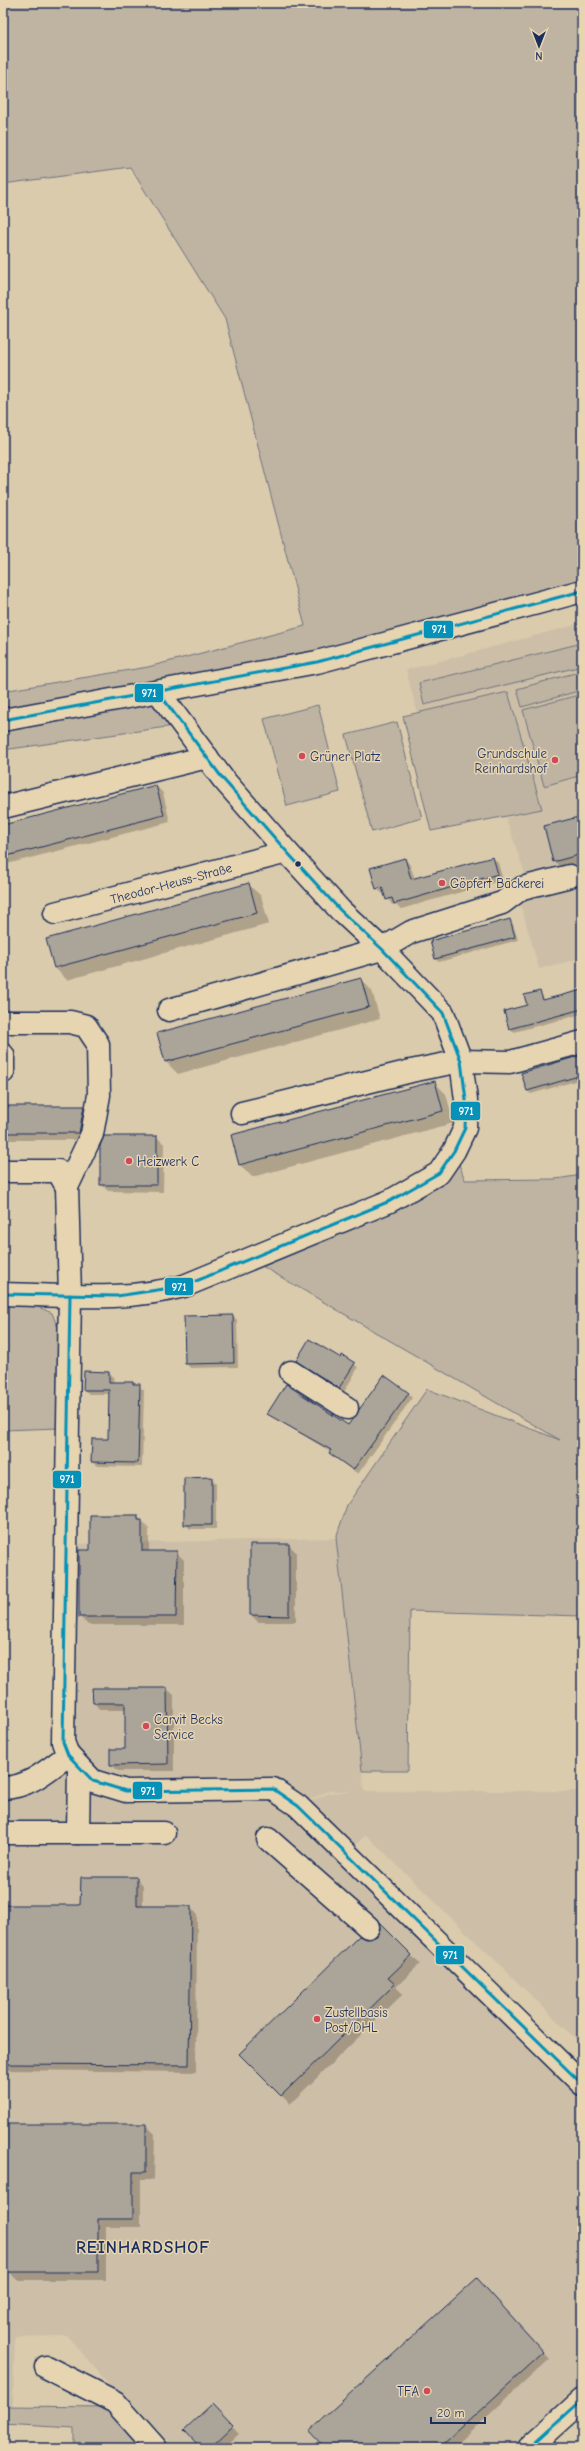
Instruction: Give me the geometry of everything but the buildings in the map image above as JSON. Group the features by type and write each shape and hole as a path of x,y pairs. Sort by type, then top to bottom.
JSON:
{"street":[{"path":"3,720 158,693 317,662 582,591"},
{"path":"3,1294 124,1297 157,1293 184,1286 390,1201 439,1173 454,1151 464,1128 466,1100 461,1061 443,1013 382,949 340,910 287,852 223,779 158,693"},
{"path":"3,807 207,757"},
{"name":"Theodor-Heuss-Straße","path":"55,914 287,852"},
{"path":"169,1010 382,949 411,932 502,903 522,888 570,876"},
{"path":"3,1022 70,1022 86,1026 98,1044 99,1095 92,1134 67,1187 70,1295 63,1742 74,1762 93,1781 126,1791 273,1789 298,1806 582,2084"},
{"path":"242,1113 411,1071 461,1061 510,1062 582,1042"},
{"path":"3,1055 3,1072"},
{"path":"3,1171 58,1171 67,1187"},
{"path":"291,1372 347,1408"},
{"path":"3,1788 18,1787 43,1773 74,1762"},
{"path":"74,1762 78,1833"},
{"path":"3,1834 164,1834"},
{"path":"268,1839 368,1927"},
{"path":"46,2367 114,2402 156,2448"},
{"path":"529,2448 582,2400"}],"shaded area":[{"path":"3,3 582,3 582,591 159,693 181,725 3,750 3,691 148,667 305,626 225,319 130,167 3,184"},
{"name":"Grundschule Reinhardshof","path":"582,623 582,958 539,969 517,892 529,886 506,818 541,809 508,692 417,712 406,670"},
{"path":"582,643 582,666 424,705 419,683"},
{"path":"582,671 582,690 522,707 517,689"},
{"path":"508,692 542,809 431,831 403,716"},
{"path":"582,694 582,775 544,786 523,710"},
{"name":"Grüner Platz","path":"318,705 340,792 287,806 264,719"},
{"path":"397,722 422,818 372,832 346,735"},
{"path":"454,1151 465,1180 556,1179 582,1175 582,1616 410,1611 408,1771 362,1771 336,1538 347,1505 427,1389 560,1440 250,1259 390,1201"},
{"path":"3,1305 36,1306 52,1313 58,1328 59,1428 3,1430"},
{"path":"336,1538 364,1791 582,1791 582,2045 366,1835 346,1855 582,2084 582,2400 529,2448 156,2448 115,2402 120,2397 67,2336 15,2337 13,2406 3,2406 3,1789 18,1788 45,1774 68,1757 93,1783 126,1793 273,1789 342,1851 299,1806 329,1793 354,1791 329,1791 297,1805 274,1788 126,1789 93,1780 69,1755 65,1742 67,1544"},
{"path":"3,2406 109,2407 156,2448 74,2448 74,2428 3,2424"},
{"path":"582,2437 582,2448 570,2448"}],"transit line":[{"name":"971","path":"3,720 317,662 582,591"},
{"name":"971","path":"3,1294 117,1296 184,1286 390,1201 439,1173 454,1151 465,1128 466,1100 461,1061 443,1013 382,949 340,910 287,852 223,779 159,693"},
{"name":"971","path":"70,1295 63,1742 68,1755 93,1781 126,1791 273,1789 298,1806 582,2084"},
{"name":"971","path":"529,2448 582,2400"}],"place":[{"name":"Grüner Platz","path":"302,756"},
{"name":"Grundschule Reinhardshof","path":"555,760"},
{"name":"Göpfert Bäckerei","path":"442,883"},
{"name":"Heizwerk C","path":"129,1161"},
{"name":"Carvit Becks Service","path":"146,1726"},
{"name":"Zustellbasis Post/DHL","path":"317,2019"},
{"name":"TFA","path":"427,2391"}],"district":[{"name":"REINHARDSHOF","path":"143,2247"}]}
